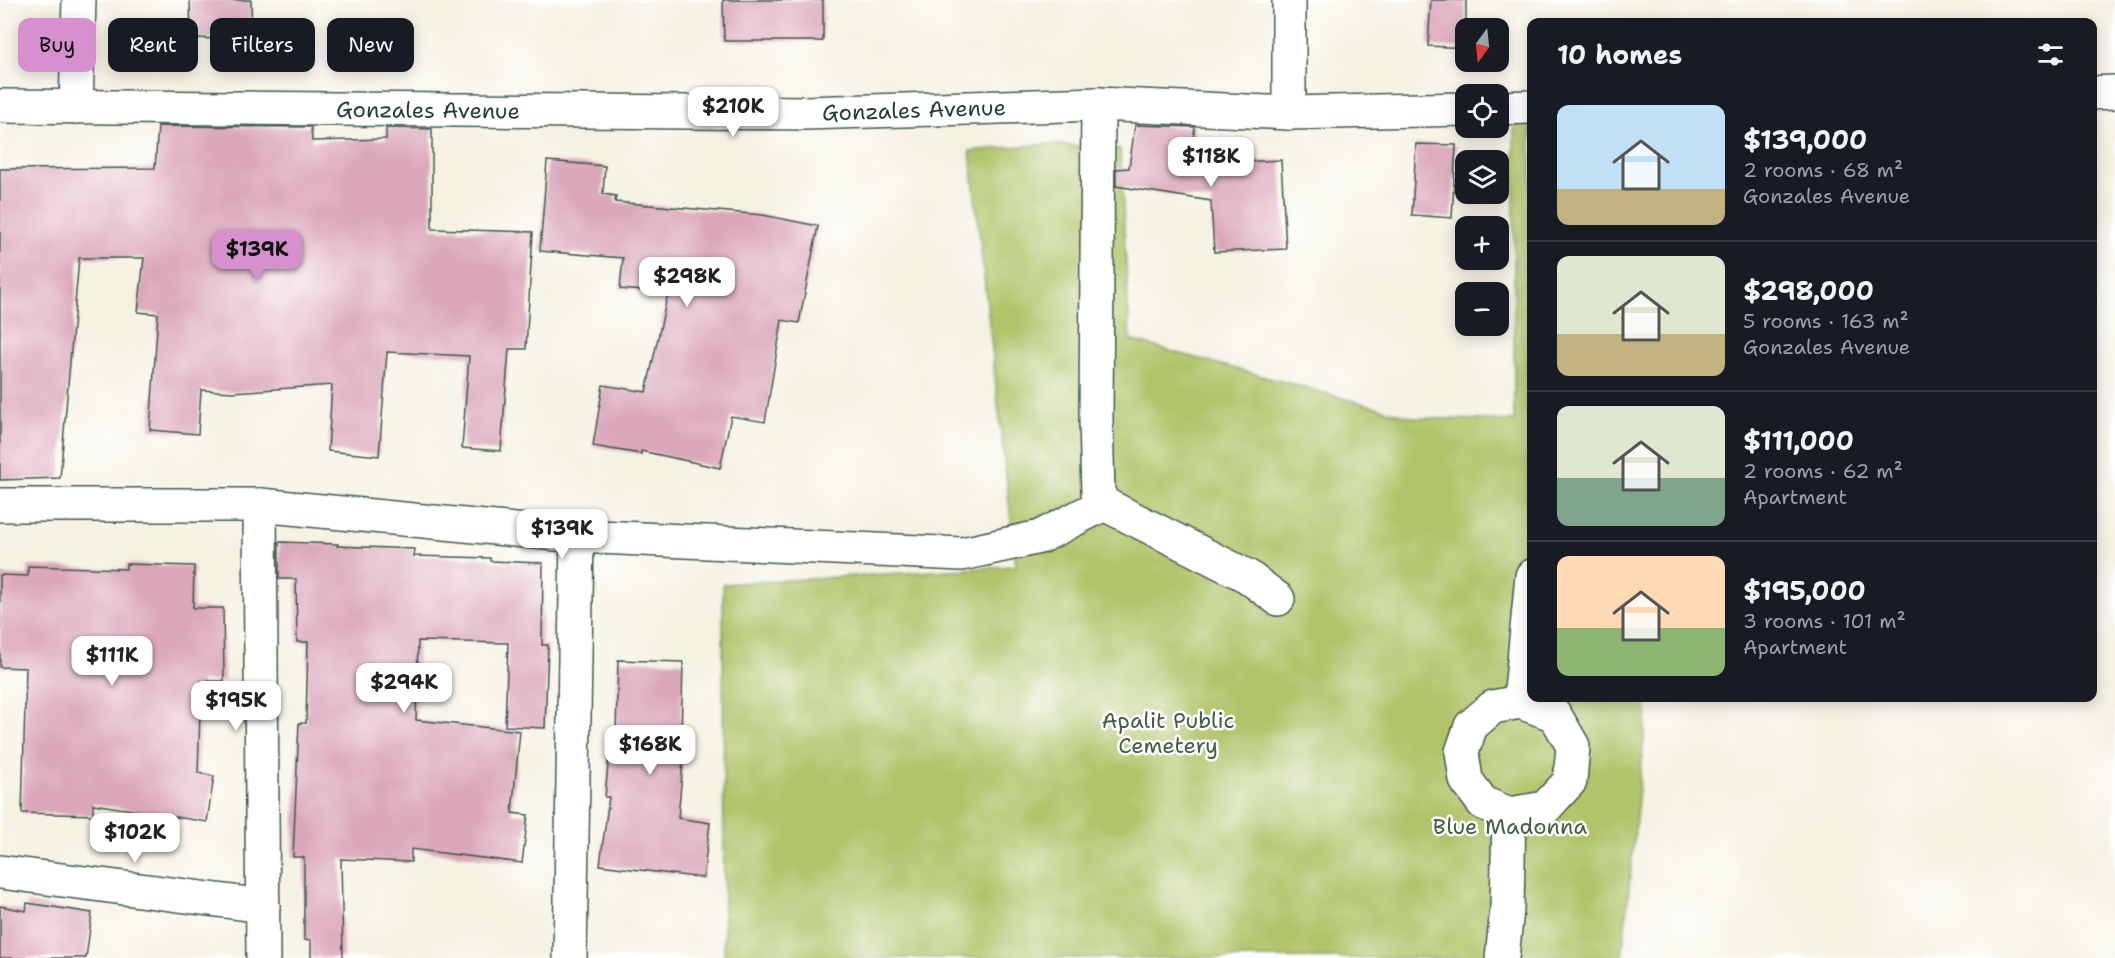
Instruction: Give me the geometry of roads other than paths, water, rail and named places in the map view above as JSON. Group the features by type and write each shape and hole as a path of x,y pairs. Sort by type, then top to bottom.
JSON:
{"street":[{"path":"76,107 79,0"},
{"path":"1289,0 1289,113"},
{"path":"2097,93 2115,92"},
{"path":"1098,104 1096,420 1098,493 1104,504 1247,576 1278,599"},
{"name":"Gonzales Avenue","path":"0,106 805,113 1098,104 1289,113 1455,109"},
{"path":"1509,108 1527,108"},
{"path":"0,505 260,505 577,536 962,554 1040,537 1104,504"},
{"path":"260,505 263,958"},
{"path":"570,958 577,536"},
{"path":"1520,702 1527,628"},
{"path":"1520,702 1554,715 1573,746 1570,781 1545,808 1509,814 1484,803 1472,788 1466,780 1462,752 1472,726 1493,707 1520,702"},
{"path":"1503,958 1507,909 1509,814"},
{"path":"0,872 263,906"}],"park label":[{"name":"Apalit Public Cemetery","path":"1168,732"},
{"name":"Blue Madonna","path":"1510,826"}]}
